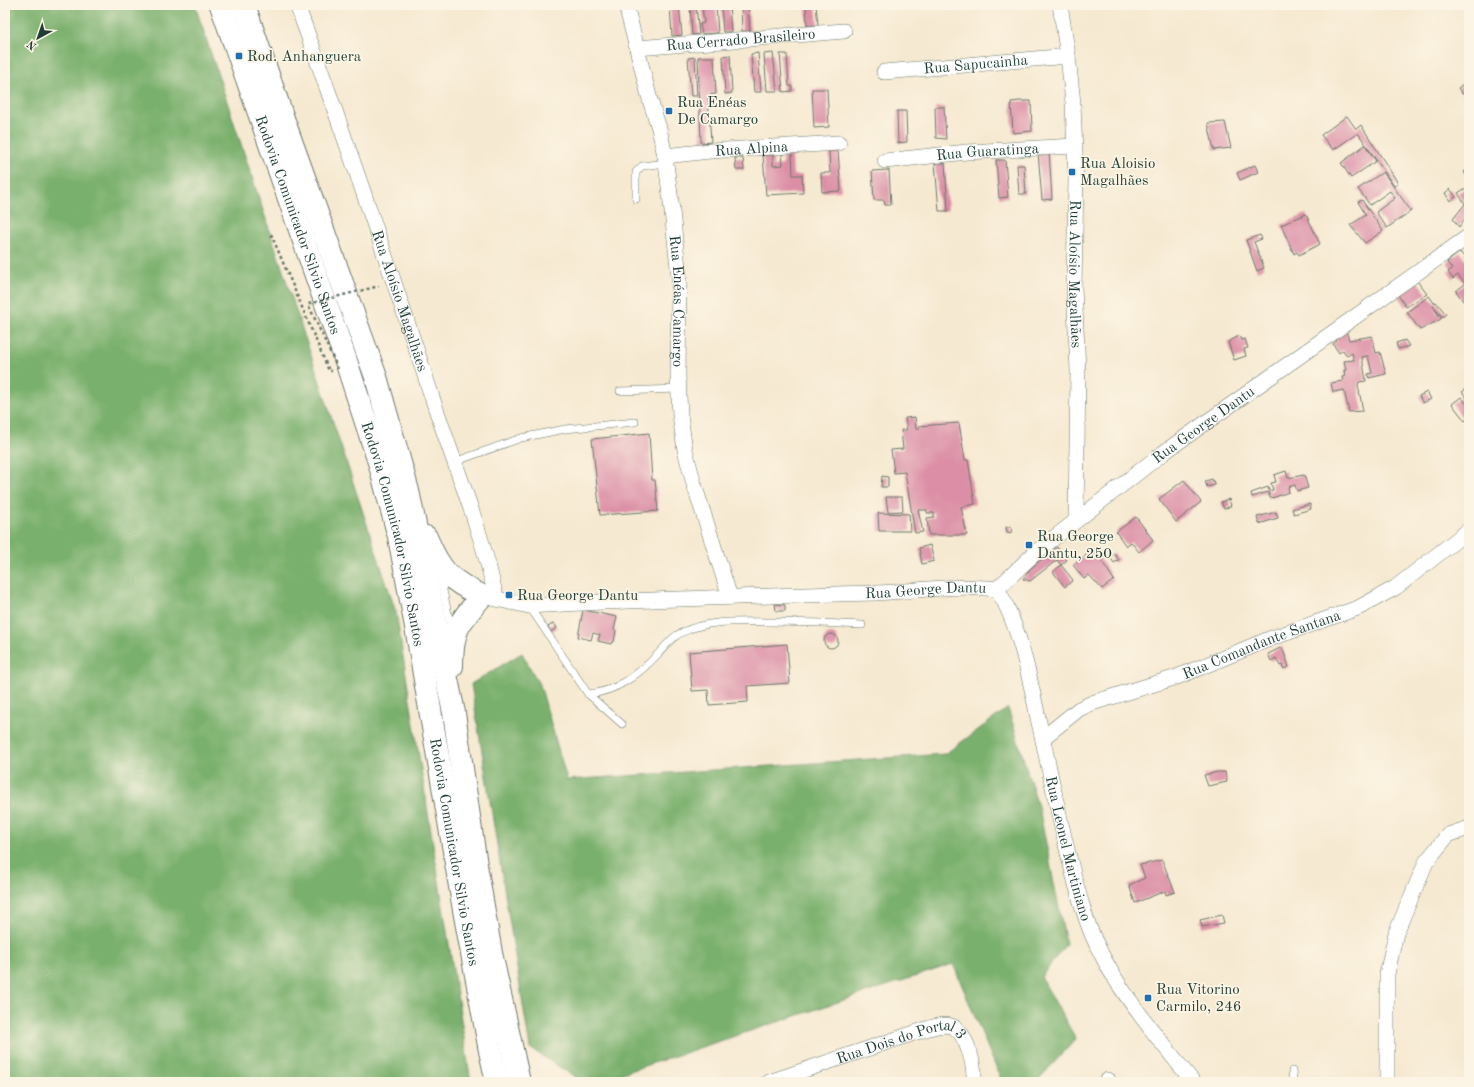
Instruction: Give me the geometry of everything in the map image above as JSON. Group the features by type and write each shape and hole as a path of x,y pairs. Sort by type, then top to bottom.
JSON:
{"highway":[{"name":"Rodovia Comunicador Silvio Santos","path":"221,5 345,358 379,462 397,530 416,627 463,902 497,1082"},
{"name":"Rodovia Comunicador Silvio Santos","path":"244,5 286,127 376,376 408,491 454,713 489,946 518,1082"},
{"path":"408,491 434,557 448,576 461,586 489,597 461,622 452,642 454,713"}],"street":[{"name":"Rua Aloísio Magalhães","path":"297,5 340,121 488,562 489,597"},
{"name":"Rua Enéas Camargo","path":"626,5 666,159 679,277 679,389 680,415 685,450 692,477 730,597"},
{"name":"Rua Aloísio Magalhães","path":"1060,5 1068,56 1076,178 1074,288 1078,370 1076,520"},
{"name":"Rua Cerrado Brasileiro","path":"637,48 844,31"},
{"name":"Rua Sapucainha","path":"884,72 1068,56"},
{"name":"Rua Alpina","path":"666,159 710,151 839,143"},
{"name":"Rua Guaratinga","path":"893,160 968,152 1075,146"},
{"name":"Rua George Dantu","path":"489,597 529,606 970,587 997,589 1030,557 1163,453 1469,236"},
{"name":"Rua Comandante Santana","path":"1042,738 1079,709 1092,703 1177,677 1272,638 1344,614 1379,598 1414,574 1469,530"},
{"name":"Rua Leonel Martiniano","path":"997,589 1007,608 1024,659 1078,890 1086,917 1100,952 1135,1007 1194,1082"},
{"path":"1387,1082 1387,974 1396,933 1426,862 1448,835 1469,828"},
{"name":"Rua Dois do Portal 3","path":"769,1082 929,1028 945,1025 953,1027 963,1037 973,1068 974,1082"}],"lane":[{"path":"636,199 636,172 642,166 666,159"},
{"path":"620,391 679,389"},
{"path":"454,462 521,438 565,429 635,422"},
{"path":"434,557 447,603 452,642"},
{"path":"529,606 588,694 622,724"},
{"path":"588,694 604,692 625,682 648,663 672,638 681,632 699,626 754,622 862,625"},
{"path":"1292,1071 1293,1082"}],"path":[{"path":"271,234 329,371 338,369 308,304 378,286"}],"green space":[{"path":"5,5 195,5 396,612 471,1082 5,1082"},
{"path":"522,653 541,688 567,780 945,754 1008,708 1040,813 1066,944 1041,977 1076,1039 1036,1082 1002,1082 953,964 596,1082 583,1082 530,1048 471,684"}],"building":[{"path":"670,5 679,5 682,35 672,36"},
{"path":"690,5 696,5 699,34 692,35"},
{"path":"702,5 716,5 718,33 702,34 700,24 704,23"},
{"path":"721,5 729,5 731,32 723,32"},
{"path":"741,5 748,5 750,31 742,31"},
{"path":"806,5 816,5 818,25 807,26"},
{"path":"758,53 761,92 754,92 751,54"},
{"path":"773,53 777,91 767,91 764,54"},
{"path":"780,54 787,54 789,86 792,86 792,91 783,92"},
{"path":"730,55 732,93 725,94 723,56"},
{"path":"695,57 697,96 691,96 688,58"},
{"path":"698,57 714,57 716,94 708,95 711,142 701,143"},
{"path":"1469,79 1468,89 1462,94 1458,88"},
{"path":"812,89 827,89 829,127 814,128"},
{"path":"1031,101 1032,131 1013,133 1011,102"},
{"path":"935,107 944,107 946,139 936,138"},
{"path":"897,111 906,111 907,142 898,143"},
{"path":"1347,116 1356,129 1361,125 1398,183 1394,186 1358,133 1333,150 1321,135"},
{"path":"1225,122 1231,148 1214,150 1208,123"},
{"path":"1365,145 1376,161 1351,178 1341,163"},
{"path":"829,151 838,151 841,191 822,192 821,173 830,173"},
{"path":"1049,151 1052,199 1042,200 1038,152"},
{"path":"792,153 793,175 802,175 803,193 766,195 763,155 773,155 773,166 783,165 782,154"},
{"path":"735,158 743,158 744,170 736,170"},
{"path":"996,160 1005,160 1008,197 999,198"},
{"path":"935,163 945,163 948,211 939,211"},
{"path":"1017,165 1024,165 1026,194 1019,194"},
{"path":"1255,165 1258,172 1240,180 1237,173"},
{"path":"1469,168 1469,179 1464,172"},
{"path":"889,170 891,205 885,205 884,200 874,200 872,171"},
{"path":"1383,172 1411,211 1387,228 1376,212 1395,198 1390,191 1370,205 1358,189"},
{"path":"1466,188 1469,192 1469,213 1459,227 1453,219 1465,204 1458,193"},
{"path":"1450,189 1456,197 1450,201 1445,193"},
{"path":"1362,200 1383,231 1365,243 1350,225 1366,215 1358,202"},
{"path":"1306,214 1320,244 1299,255 1297,252 1294,254 1281,225"},
{"path":"1260,235 1262,239 1254,242 1264,268 1257,271 1246,240"},
{"path":"1460,252 1469,264 1469,297 1463,301 1456,291 1465,284 1458,275 1453,279 1448,272 1452,269 1447,262"},
{"path":"1417,281 1427,294 1406,307 1398,295"},
{"path":"1429,296 1446,314 1442,317 1433,306 1441,319 1420,330 1407,312"},
{"path":"1346,330 1349,340 1372,336 1376,353 1380,352 1386,374 1369,378 1368,374 1372,373 1368,356 1362,357 1366,381 1359,382 1358,385 1363,411 1349,412 1344,390 1333,392 1331,383 1343,381 1342,377 1345,376 1344,370 1346,370 1344,361 1354,360 1352,353 1347,356 1343,350 1339,353 1333,344 1337,341 1334,338"},
{"path":"1239,336 1241,340 1245,339 1248,348 1244,349 1246,356 1234,360 1228,342"},
{"path":"1405,340 1409,346 1398,349 1396,343"},
{"path":"1469,387 1469,400 1462,392"},
{"path":"1427,392 1431,399 1423,403 1419,396"},
{"path":"1461,397 1469,407 1469,418 1465,421 1452,404"},
{"path":"915,417 916,429 919,429 919,426 959,423 965,460 968,460 975,504 961,507 967,535 929,535 927,518 934,517 934,513 927,513 927,510 918,510 923,532 915,533 905,472 894,473 891,450 903,449 901,430 907,430 905,418"},
{"path":"649,433 652,480 655,480 658,511 600,515 592,439"},
{"path":"1286,471 1288,478 1304,475 1308,488 1297,491 1295,485 1288,487 1289,492 1275,497 1270,498 1268,492 1252,497 1251,493 1268,487 1269,491 1273,490 1271,483 1276,482 1274,475"},
{"path":"882,476 888,477 888,487 881,487"},
{"path":"1212,479 1215,485 1207,487 1205,481"},
{"path":"1184,480 1201,502 1176,522 1159,499"},
{"path":"886,497 902,497 903,511 888,512"},
{"path":"1229,499 1231,506 1224,509 1221,502"},
{"path":"1310,504 1311,509 1294,514 1292,509"},
{"path":"1276,512 1278,518 1259,524 1257,517"},
{"path":"878,513 909,514 910,531 879,531"},
{"path":"1136,517 1153,540 1139,552 1131,542 1126,546 1116,532"},
{"path":"1006,527 1011,527 1012,532 1007,533"},
{"path":"930,545 934,561 922,564 919,548"},
{"path":"1057,547 1067,560 1061,565 1057,560 1030,581 1023,579 1030,569"},
{"path":"1094,549 1114,580 1102,589 1089,575 1084,579 1073,565"},
{"path":"1114,553 1119,560 1114,563 1110,557"},
{"path":"1061,565 1073,580 1065,587 1053,572"},
{"path":"775,604 785,605 785,611 776,611"},
{"path":"583,610 617,617 614,630 616,631 614,642 611,644 598,641 600,635 593,633 591,640 578,637"},
{"path":"554,623 557,628 551,632 548,627"},
{"path":"828,634 834,634 838,638 838,644 834,648 828,648 824,644 824,638"},
{"path":"787,644 790,683 747,686 748,702 709,705 708,690 692,691 689,652"},
{"path":"1282,647 1289,667 1283,669 1282,665 1280,666 1276,658 1271,661 1268,654"},
{"path":"1225,772 1227,782 1208,786 1204,775"},
{"path":"1162,860 1175,892 1166,895 1165,891 1135,903 1129,885 1145,878 1140,865"},
{"path":"1222,915 1224,923 1202,927 1200,920"}],"place":[{"name":"Rod. Anhanguera","path":"239,56"},
{"name":"Rua Enéas De Camargo","path":"669,111"},
{"name":"Rua Aloisio Magalhães","path":"1072,172"},
{"name":"Rua George Dantu, 250","path":"1029,545"},
{"name":"Rua George Dantu","path":"509,595"},
{"name":"Rua Vitorino Carmilo, 246","path":"1148,998"}]}
